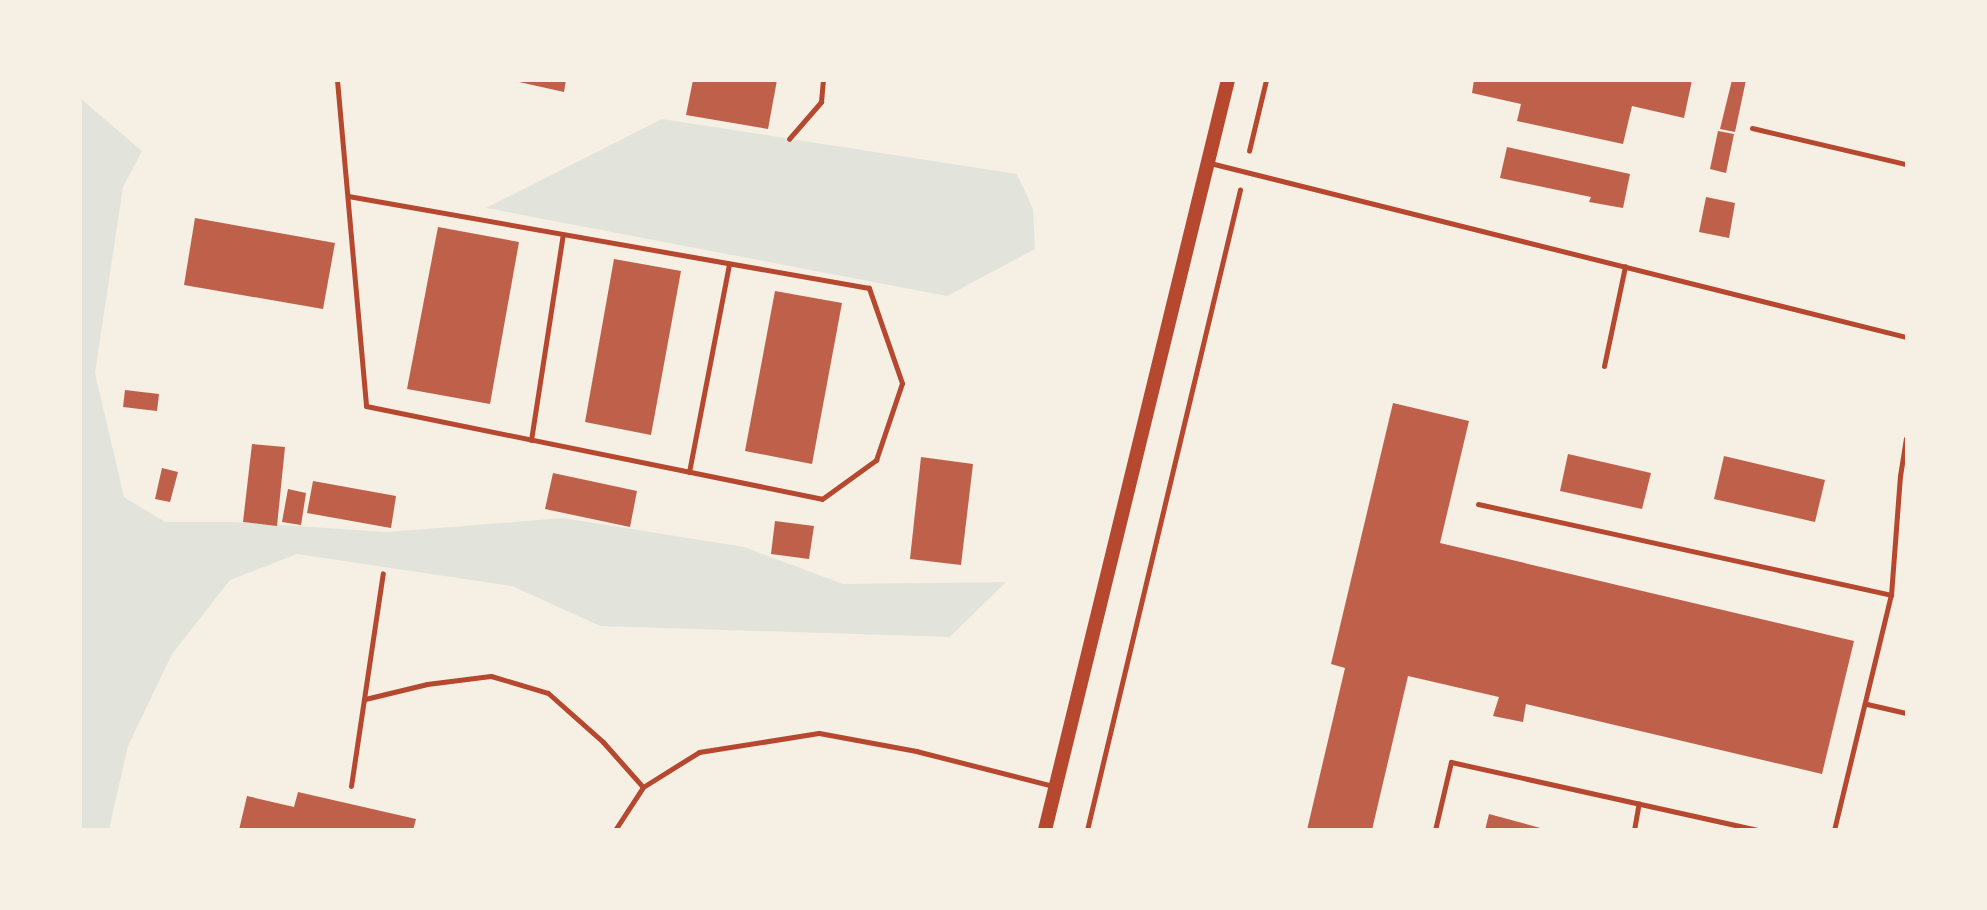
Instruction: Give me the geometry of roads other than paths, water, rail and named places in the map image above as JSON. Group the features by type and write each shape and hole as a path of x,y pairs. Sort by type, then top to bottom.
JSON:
{"main road":[{"path":"1045,830 1228,80"}],"lane":[{"path":"337,80 366,406 822,499 876,460 902,383 869,288 348,197"},
{"path":"1752,128 1906,164"},
{"path":"1208,163 1906,337"},
{"path":"531,440 563,234"},
{"path":"689,472 730,264"},
{"path":"1604,366 1625,266"},
{"path":"1834,830 1867,704 1891,595 1906,438"},
{"path":"1478,504 1891,595"},
{"path":"351,786 383,573"},
{"path":"365,699 426,684 491,676 548,693 603,742 643,787"},
{"path":"1867,704 1906,713"},
{"path":"615,830 643,787 699,752 818,733 916,751 1056,786"},
{"path":"1434,830 1451,762 1758,830"},
{"path":"1634,830 1639,803"}]}
